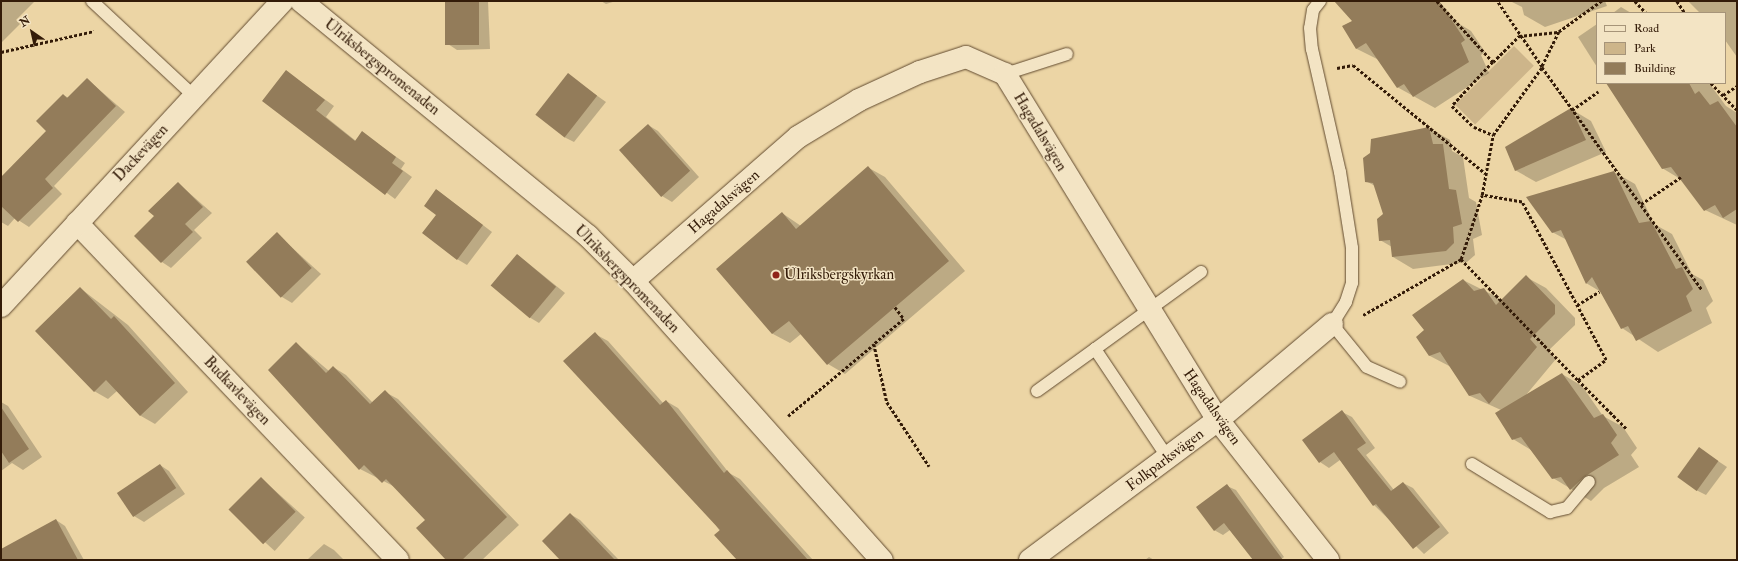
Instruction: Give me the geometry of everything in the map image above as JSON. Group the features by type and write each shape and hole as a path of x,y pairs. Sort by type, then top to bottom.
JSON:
{"street":[{"name":"Dackevägen","path":"1,306 282,1"},
{"name":"Ulriksbergspromenaden","path":"301,1 568,219 633,281 882,560"},
{"name":"Hagadalsvägen","path":"633,281 798,137 858,100 920,72 966,57 1005,74 1148,310 1218,420 1328,560"},
{"name":"Budkavlevägen","path":"77,223 398,560"},
{"name":"Folkparksvägen","path":"1030,560 1218,420 1332,324"}],"lane":[{"path":"92,1 119,28 194,96"},
{"path":"1320,1 1313,10 1310,28 1312,49 1340,172 1352,248 1352,283 1346,302 1332,324 1367,367 1400,382"},
{"path":"1005,74 1067,54"},
{"path":"1037,390 1201,272"},
{"path":"1095,349 1168,458"},
{"path":"1472,464 1550,512 1567,508 1589,482"}],"path":[{"path":"1437,1 1493,62"},
{"path":"1497,1 1519,36 1702,290"},
{"path":"1332,324 1363,315 1461,259 1482,195 1493,136 1542,67 1559,32 1602,1"},
{"path":"1635,1 1645,12"},
{"path":"1677,1 1684,12"},
{"path":"1,52 119,28"},
{"path":"1493,136 1474,128 1452,106 1519,36 1559,32"},
{"path":"1353,65 1485,174"},
{"path":"1712,84 1737,110"},
{"path":"1723,95 1737,86"},
{"path":"1572,110 1598,92"},
{"path":"1641,204 1681,177"},
{"path":"1482,195 1522,202 1577,304 1606,360 1578,380"},
{"path":"1461,259 1627,429"},
{"path":"1577,304 1599,292"},
{"path":"767,432 904,319 895,307"},
{"path":"874,344 887,402 929,466"}],"green space":[{"path":"1514,46 1534,66 1475,124 1455,105"}],"building":[{"path":"445,1 479,1 479,45 445,45"},
{"path":"1334,1 1439,1 1465,40 1461,43 1469,62 1413,97 1404,84 1397,88 1366,43 1356,49 1342,26 1352,21"},
{"path":"286,70 325,100 316,110 355,141 362,131 396,157 392,163 403,171 385,195 262,101"},
{"path":"568,73 597,96 565,138 535,115"},
{"path":"87,78 116,106 45,179 53,188 18,222 1,206 1,177 46,131 36,121 63,94 67,98"},
{"path":"1607,84 1690,84 1695,94 1699,91 1710,105 1718,101 1737,127 1737,209 1723,218 1715,205 1704,211 1671,167 1662,169"},
{"path":"1571,108 1586,140 1515,171 1505,147"},
{"path":"648,124 690,171 661,197 619,150"},
{"path":"1429,127 1433,144 1443,144 1449,189 1456,190 1462,224 1453,227 1454,243 1446,251 1392,257 1390,240 1379,241 1377,219 1383,214 1373,183 1365,182 1363,158 1370,153 1371,139"},
{"path":"868,166 949,261 827,365 789,321 772,334 716,269 782,212 796,229"},
{"path":"1614,171 1639,223 1651,221 1676,269 1682,267 1693,289 1686,296 1692,311 1636,341 1628,326 1621,329 1592,277 1586,284 1561,230 1552,233 1526,197"},
{"path":"178,182 203,207 185,224 193,232 161,263 134,236 154,216 148,211"},
{"path":"436,189 483,225 457,260 422,233 436,215 424,206"},
{"path":"277,232 312,268 281,298 246,262"},
{"path":"517,254 556,287 530,318 491,285"},
{"path":"1526,275 1555,305 1555,314 1530,339 1537,347 1489,404 1480,393 1469,396 1440,352 1429,356 1416,337 1424,330 1412,315 1463,279 1474,291 1484,288 1496,305"},
{"path":"80,287 111,319 114,316 175,383 140,416 106,380 94,392 35,331"},
{"path":"595,332 660,405 666,400 724,473 727,470 808,560 737,560 714,535 720,530 563,361"},
{"path":"296,342 326,373 333,366 370,404 385,390 507,517 462,560 446,560 416,528 425,520 386,479 382,483 364,465 359,470 268,370"},
{"path":"1562,373 1594,418 1603,414 1617,435 1611,443 1619,455 1584,477 1570,490 1561,477 1552,479 1521,437 1512,440 1495,413"},
{"path":"1,407 29,449 9,463 1,451"},
{"path":"1342,410 1366,443 1357,449 1391,491 1403,482 1440,527 1413,549 1376,504 1373,506 1334,452 1319,463 1302,440"},
{"path":"1699,447 1718,461 1697,491 1677,477"},
{"path":"160,464 176,488 133,517 117,493"},
{"path":"261,477 296,512 263,544 228,510"},
{"path":"1227,484 1283,560 1253,560 1224,523 1214,531 1196,507"},
{"path":"570,513 615,560 560,560 542,541"},
{"path":"56,519 78,560 1,560 1,549"}],"place":[{"name":"Ulriksbergskyrkan","path":"776,275"}]}
